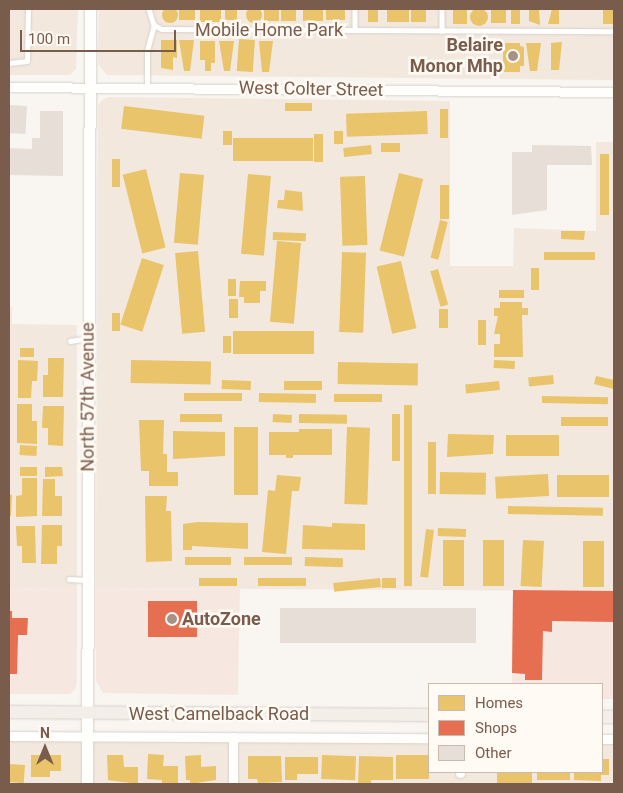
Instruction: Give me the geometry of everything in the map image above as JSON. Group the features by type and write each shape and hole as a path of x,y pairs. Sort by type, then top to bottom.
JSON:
{"main road":[{"name":"West Camelback Road","path":"9,712 428,715"}],"street":[{"name":"North 57th Avenue","path":"87,784 86,580 90,9"},
{"name":"West Colter Street","path":"9,87 614,92"},
{"name":"West Camelback Road","path":"9,736 428,738"},
{"path":"233,737 233,784"}],"lane":[{"path":"9,63 27,62 28,9"},
{"path":"147,88 147,51 154,25 149,9"},
{"name":"Mobile Home Park","path":"355,9 355,30"},
{"path":"442,9 442,31"},
{"name":"Mobile Home Park","path":"154,25 162,29 614,31"},
{"path":"70,341 88,338"},
{"path":"69,579 86,580"}],"shaded area":[{"path":"9,9 78,9 76,69 70,75 9,75"},
{"path":"99,9 614,9 614,80 107,75 98,64"},
{"path":"109,97 450,101 450,266 513,266 514,228 596,231 596,142 614,142 614,591 96,588 98,106 102,100"},
{"path":"9,307 12,307 12,324 77,325 77,589 9,588"},
{"path":"9,588 77,589 77,681 76,688 70,694 9,694"},
{"path":"96,588 240,589 238,695 103,693 96,681"},
{"path":"513,590 614,591 614,699 603,699 603,683 512,683"},
{"path":"9,739 428,742 428,773 603,773 603,744 614,744 614,784 9,784"}],"building: Homes":[{"path":"170,7 178,15 170,23 162,15"},
{"path":"254,7 262,15 254,23 246,15"},
{"name":"Belaire Monor Mhp","path":"479,8 485,11 488,17 485,23 479,26 473,23 470,17 473,11"},
{"path":"179,9 195,9 195,20 179,20"},
{"path":"200,9 221,9 221,22 200,22"},
{"path":"225,9 237,9 237,20 225,20"},
{"path":"264,9 279,9 279,21 264,21"},
{"path":"281,9 296,9 296,21 281,21"},
{"path":"303,9 323,9 323,21 303,21"},
{"path":"326,9 345,9 345,20 326,20"},
{"name":"Belaire Monor Mhp","path":"368,9 378,9 378,22 368,22"},
{"name":"Belaire Monor Mhp","path":"387,9 409,9 409,22 387,22"},
{"name":"Belaire Monor Mhp","path":"411,9 426,9 426,22 411,22"},
{"name":"Belaire Monor Mhp","path":"453,9 467,9 467,24 453,24"},
{"name":"Belaire Monor Mhp","path":"491,9 506,9 506,23 491,23"},
{"name":"Belaire Monor Mhp","path":"511,9 520,9 520,24 511,24"},
{"name":"Belaire Monor Mhp","path":"529,9 539,9 540,25 529,21"},
{"name":"Belaire Monor Mhp","path":"552,9 559,9 559,24 548,24"},
{"path":"603,9 614,9 614,24 603,24"},
{"path":"239,39 255,40 253,72 237,71"},
{"path":"161,40 177,40 177,58 173,57 173,70 161,68"},
{"path":"179,40 194,40 190,71 184,71"},
{"path":"200,41 215,41 215,63 211,63 211,71 205,71 205,60 200,60"},
{"path":"219,41 234,41 230,71 224,71"},
{"path":"259,41 273,41 269,72 262,72"},
{"name":"Belaire Monor Mhp","path":"562,42 559,70 551,70 551,43"},
{"name":"Belaire Monor Mhp","path":"503,43 520,43 520,46 524,47 524,66 520,66 520,72 503,72"},
{"name":"Belaire Monor Mhp","path":"526,43 541,43 537,71 530,71"},
{"path":"285,103 312,103 312,111 285,111"},
{"path":"124,106 204,116 202,139 121,129"},
{"path":"440,109 448,109 448,138 440,138"},
{"path":"427,111 428,134 347,137 346,114"},
{"path":"223,131 232,131 232,145 223,145"},
{"path":"334,131 343,131 343,144 334,144"},
{"path":"314,134 323,134 323,162 314,162"},
{"path":"233,138 313,138 313,161 233,161"},
{"path":"381,143 400,143 400,152 381,152"},
{"path":"371,145 372,154 344,157 343,148"},
{"path":"600,154 609,154 609,215 600,215"},
{"path":"112,159 120,159 120,187 112,187"},
{"path":"146,169 166,248 142,253 123,175"},
{"path":"180,173 204,175 198,245 174,243"},
{"path":"399,173 423,179 404,257 380,251"},
{"path":"248,174 271,176 264,256 241,254"},
{"path":"365,176 367,245 342,246 340,177"},
{"path":"440,185 449,185 449,219 440,219"},
{"path":"285,190 302,192 303,211 277,208 278,200 284,200"},
{"path":"440,220 448,222 438,260 431,258"},
{"path":"561,231 585,231 584,240 561,239"},
{"path":"273,232 306,233 306,241 273,240"},
{"path":"277,241 301,243 294,324 270,322"},
{"path":"198,251 205,332 182,334 175,253"},
{"path":"342,252 366,253 363,333 339,332"},
{"path":"544,252 595,252 595,260 544,260"},
{"path":"142,258 164,265 142,332 120,325"},
{"path":"401,261 417,328 392,334 377,267"},
{"path":"531,268 539,268 539,290 531,290"},
{"path":"438,269 448,305 441,307 430,271"},
{"path":"228,279 236,279 236,296 228,296"},
{"path":"240,281 266,281 266,291 260,291 260,303 244,303 244,297 239,297"},
{"path":"499,290 524,290 524,298 499,298"},
{"path":"229,299 238,299 238,318 229,318"},
{"path":"500,302 522,302 522,308 528,308 528,315 522,315 523,357 494,357 494,344 500,344 500,334 494,334 498,316 494,316 494,308 500,308"},
{"path":"439,309 448,309 448,328 439,328"},
{"path":"112,313 120,313 120,331 112,331"},
{"path":"478,320 486,320 486,345 478,345"},
{"path":"233,331 314,331 314,354 233,354"},
{"path":"223,336 231,336 231,353 223,353"},
{"path":"20,348 34,348 34,357 20,357"},
{"path":"48,358 64,358 63,397 43,397 43,375 48,375"},
{"path":"18,360 38,361 37,381 32,381 31,398 18,398"},
{"path":"131,360 211,361 211,384 131,383"},
{"path":"494,360 515,361 515,369 494,368"},
{"path":"338,362 418,363 418,385 338,384"},
{"path":"553,375 554,384 529,387 528,378"},
{"path":"596,376 614,380 614,389 594,384"},
{"path":"222,380 251,381 251,390 222,389"},
{"path":"284,381 322,381 322,390 284,390"},
{"path":"499,381 500,390 466,394 465,385"},
{"path":"184,393 242,393 242,401 184,401"},
{"path":"259,393 316,394 316,403 259,402"},
{"path":"334,394 382,394 382,402 334,402"},
{"path":"542,396 608,397 608,404 542,403"},
{"path":"17,404 32,404 32,421 37,421 37,444 17,443"},
{"path":"404,405 412,405 412,586 404,586"},
{"path":"43,406 64,406 63,446 48,445 48,428 42,428"},
{"path":"180,414 222,414 222,422 180,422"},
{"path":"273,414 292,415 292,423 273,422"},
{"path":"299,414 347,415 347,424 299,423"},
{"path":"392,414 400,414 400,461 392,461"},
{"path":"561,417 608,417 608,426 561,426"},
{"path":"139,420 164,420 163,454 167,454 167,472 178,472 178,486 149,486 149,471 141,471"},
{"path":"234,427 258,427 258,495 234,495"},
{"path":"347,427 370,428 367,505 344,504"},
{"path":"299,429 332,429 332,455 293,455 293,458 286,458 286,455 269,455 269,432 299,432"},
{"path":"173,431 225,432 225,456 173,459"},
{"path":"448,434 494,435 493,454 447,457"},
{"path":"506,435 559,435 559,456 506,456"},
{"path":"428,442 436,442 436,494 428,494"},
{"path":"20,445 37,446 36,456 19,455"},
{"path":"20,467 37,467 37,476 20,476"},
{"path":"45,467 62,467 63,476 45,477"},
{"path":"440,472 486,473 486,495 440,494"},
{"path":"548,474 549,496 496,499 495,477"},
{"path":"277,475 301,477 299,491 292,491 286,554 262,552 268,490 275,491"},
{"path":"557,475 609,475 609,497 557,497"},
{"path":"22,478 37,478 37,516 16,517 16,496 22,495"},
{"path":"43,479 55,479 55,496 62,496 62,516 42,516"},
{"path":"9,494 12,495 11,516 9,516"},
{"path":"145,496 167,496 166,511 171,511 172,561 146,562"},
{"path":"508,506 603,508 603,516 508,514"},
{"path":"198,522 248,523 248,549 192,546 192,550 183,550 183,524"},
{"path":"332,523 365,524 365,550 302,549 303,525 332,527"},
{"path":"42,525 62,525 62,546 57,546 57,564 41,564"},
{"path":"16,526 35,526 36,563 22,563 22,546 17,546"},
{"path":"438,528 466,529 466,537 438,536"},
{"path":"426,529 434,530 428,578 420,577"},
{"path":"443,540 464,540 464,586 443,586"},
{"path":"483,540 504,540 504,586 483,586"},
{"path":"523,540 544,541 542,587 521,586"},
{"path":"583,541 604,541 604,587 583,587"},
{"path":"185,557 231,557 231,565 185,565"},
{"path":"244,557 292,557 292,565 244,565"},
{"path":"305,557 343,558 343,567 305,566"},
{"path":"199,578 237,578 237,586 199,586"},
{"path":"258,578 306,578 306,586 258,586"},
{"path":"380,578 381,587 334,592 333,583"},
{"path":"382,578 396,578 396,588 382,588"},
{"path":"148,754 164,755 163,766 178,766 178,784 162,784 162,780 147,779"},
{"path":"31,755 61,755 61,771 50,771 50,777 31,777"},
{"path":"107,755 123,755 124,767 138,767 138,784 108,780"},
{"path":"201,755 201,767 216,766 216,780 190,784 190,780 186,780 185,756"},
{"path":"322,755 356,756 355,780 321,779"},
{"path":"396,755 428,755 429,779 396,779"},
{"path":"248,756 281,756 282,782 258,783 257,779 248,779"},
{"path":"359,756 393,757 393,780 371,780 371,784 358,784"},
{"path":"285,757 318,757 318,774 297,774 297,780 285,780"},
{"path":"603,759 609,759 609,775 601,775 601,781 574,780 574,773 603,773"},
{"path":"9,764 25,765 24,783 9,782"},
{"path":"497,773 532,773 532,784 497,784"},
{"path":"537,773 570,773 570,780 537,780"}],"building: Shops":[{"path":"513,590 614,591 614,622 552,621 552,632 543,631 542,680 525,680 525,674 512,673"},
{"name":"AutoZone","path":"148,601 197,601 197,637 148,637"},
{"path":"9,611 12,611 12,618 28,618 27,635 18,635 17,674 9,674"}],"building: Other":[{"path":"9,105 27,106 26,134 9,133"},
{"path":"40,111 63,111 63,176 9,175 9,148 32,149 32,138 40,138"},
{"path":"532,145 591,146 592,165 547,165 547,210 512,215 512,152 532,152"},
{"path":"280,608 476,608 476,643 280,643"}],"place":[{"name":"Belaire Monor Mhp","path":"513,56"},
{"name":"AutoZone","path":"172,619"}]}
